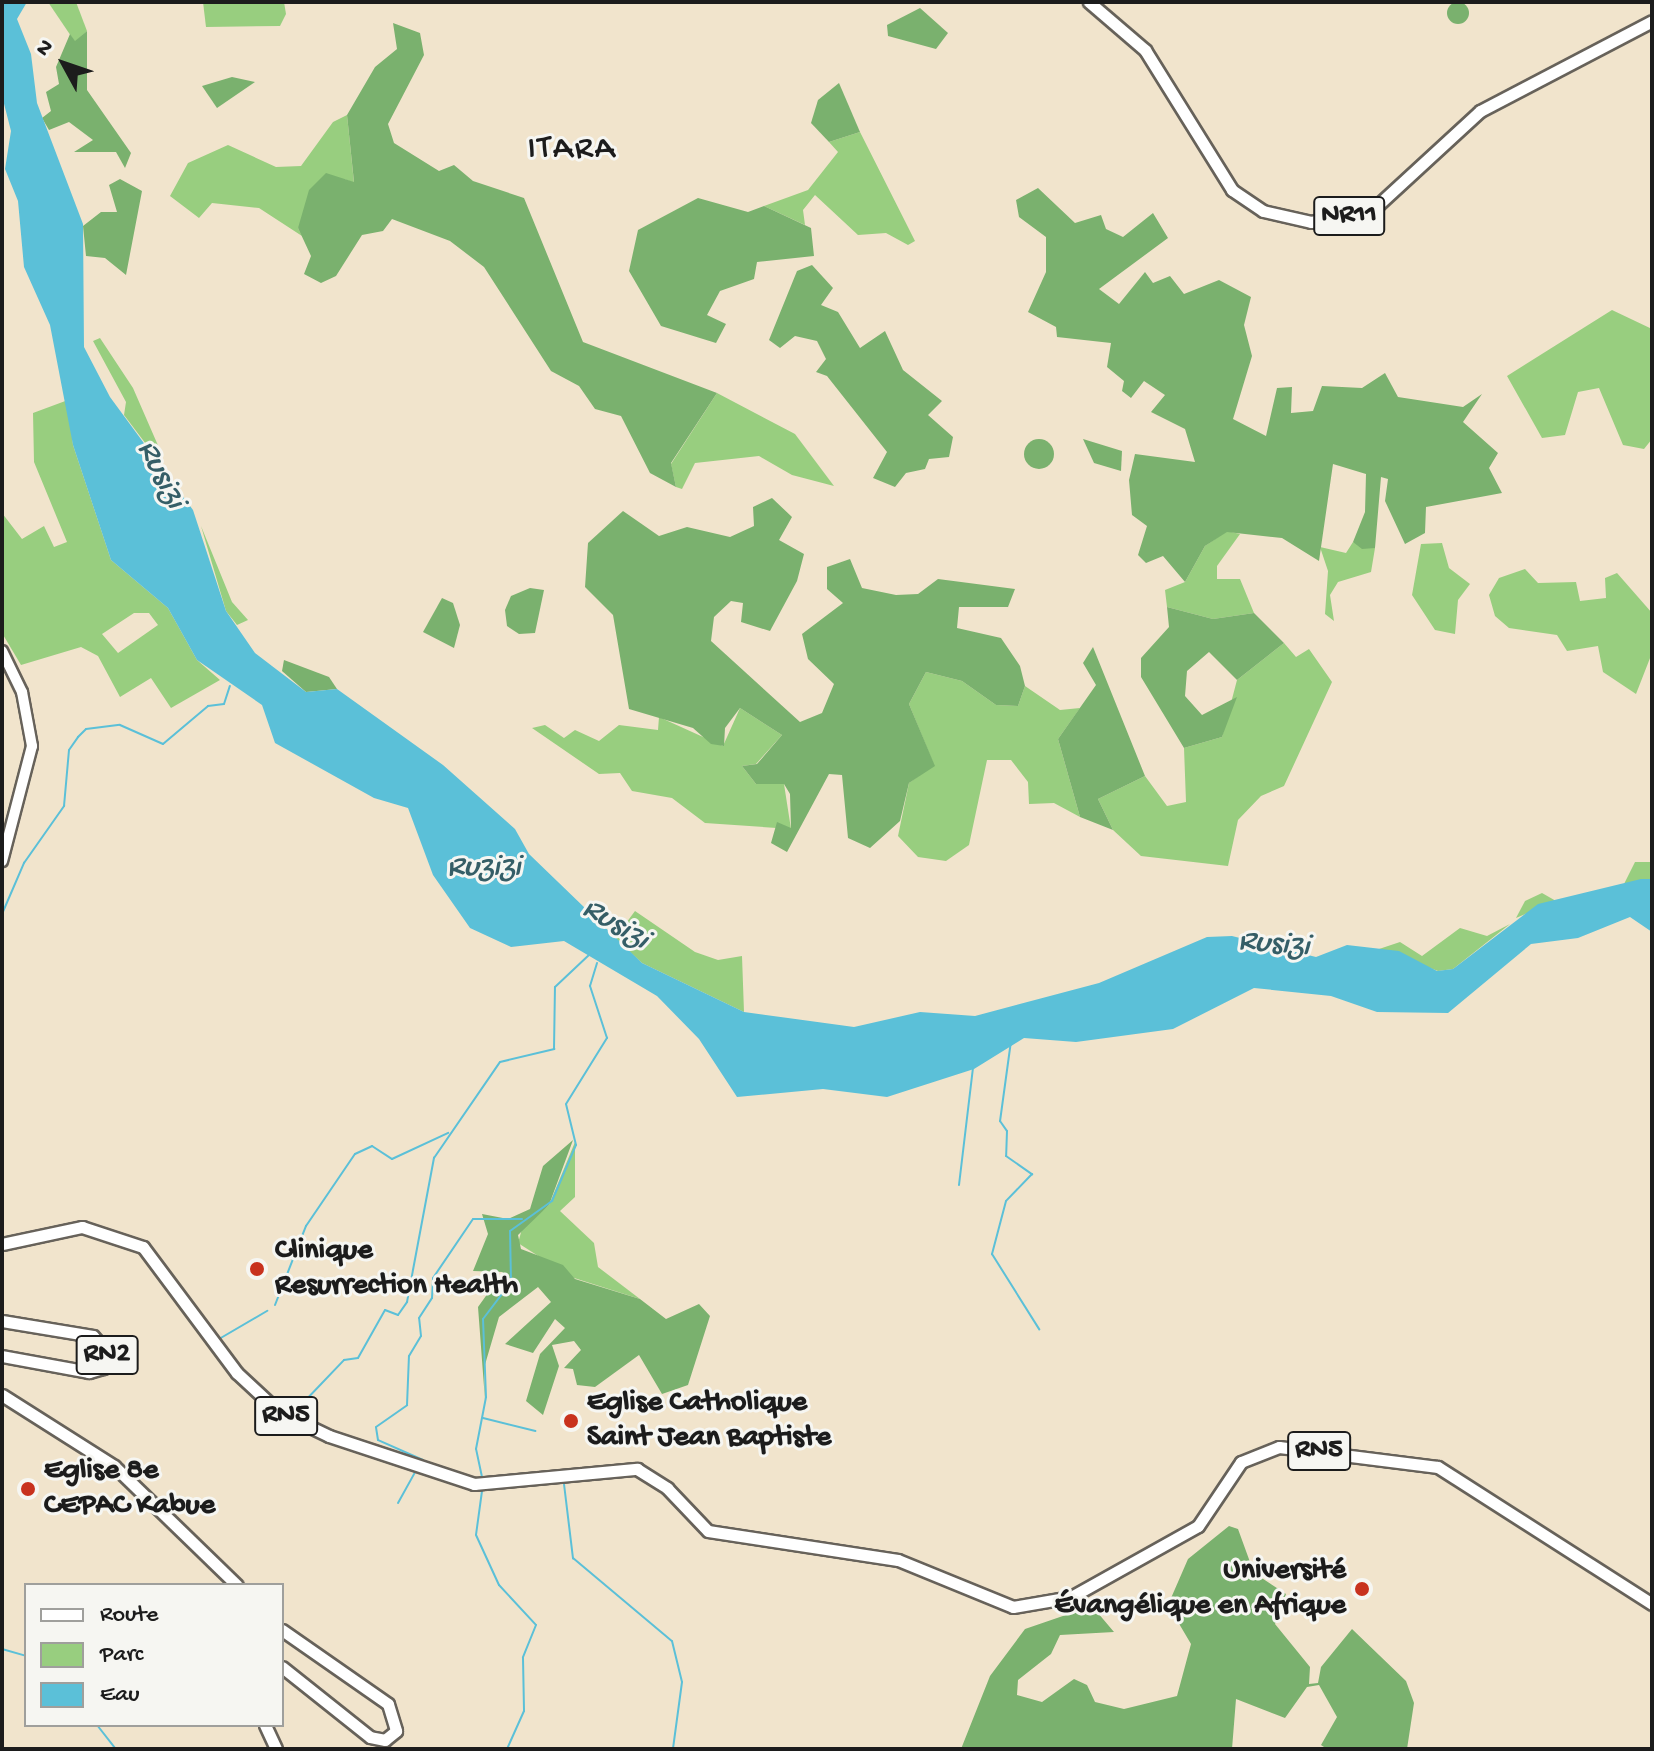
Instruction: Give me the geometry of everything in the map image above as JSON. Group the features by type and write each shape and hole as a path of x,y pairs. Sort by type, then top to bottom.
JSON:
{"highway":[{"name":"NR11","path":"1089,2 1145,50 1232,190 1263,211 1311,222 1379,204 1487,107 1652,21"},
{"name":"RN5","path":"2,1244 82,1227 143,1247 237,1373 279,1412 329,1436 474,1484 637,1469 667,1488 708,1531 898,1560 1013,1607 1071,1597 1198,1526 1241,1462 1279,1447 1438,1467 1652,1604"},
{"name":"RN2","path":"2,1321 93,1336 108,1353 103,1368 89,1372 2,1356"},
{"path":"2,1395 114,1466 235,1583"},
{"path":"284,1631 388,1704 396,1731 385,1740 370,1737 284,1669"},
{"path":"266,1727 276,1749"}],"main road":[{"path":"2,651 22,692 32,746 2,861"}],"green space":[{"path":"48,2 76,2 87,31 75,42"},
{"path":"203,2 284,2 286,14 280,26 206,27"},
{"path":"1458,2 1466,5 1469,13 1466,21 1458,24 1450,21 1447,13 1450,5"},
{"path":"920,8 948,33 936,49 888,36 887,25"},
{"path":"393,23 420,33 424,55 388,124 394,143 439,171 454,165 473,181 524,198 583,342 717,393 671,463 676,487 650,473 621,416 595,409 579,386 551,371 484,267 450,241 392,219 383,231 362,235 336,276 321,283 304,274 311,256 298,228 309,190 326,173 354,182 347,115 375,67 397,49"},
{"path":"87,31 87,90 131,153 125,168 116,152 74,152 93,140 69,122 49,130 42,118 51,111 46,92 59,84 56,67 70,34 75,41"},
{"path":"232,77 255,82 217,108 202,86"},
{"path":"839,83 860,132 829,142 811,123 818,100"},
{"path":"347,115 354,183 344,179 298,228 302,236 259,208 212,203 199,218 170,196 188,163 228,145 276,167 301,166 333,122"},
{"path":"860,132 915,241 908,245 886,233 858,235 815,195 803,210 805,225 764,206 808,190 838,152 829,142"},
{"path":"120,179 142,191 126,275 105,258 86,256 83,226 101,212 117,212 109,185"},
{"path":"1038,188 1075,223 1101,215 1106,229 1123,237 1153,213 1168,238 1099,289 1119,304 1145,272 1153,283 1170,276 1184,294 1219,280 1251,297 1244,325 1252,356 1233,419 1266,436 1277,388 1292,387 1291,413 1313,411 1322,386 1362,388 1385,373 1398,397 1463,407 1482,394 1463,422 1498,453 1489,468 1502,493 1426,507 1425,533 1405,544 1385,501 1388,479 1381,477 1375,548 1362,549 1353,542 1365,512 1366,474 1333,464 1319,561 1282,538 1227,532 1205,546 1185,582 1163,556 1146,563 1138,555 1147,526 1132,515 1129,480 1135,454 1195,462 1185,429 1151,412 1165,395 1144,381 1131,398 1122,391 1124,381 1107,367 1111,343 1057,337 1056,327 1028,312 1046,272 1046,237 1019,217 1016,200"},
{"path":"698,198 748,212 764,206 811,228 814,256 757,262 754,279 720,291 707,315 726,324 716,343 661,326 629,271 638,230"},
{"path":"812,265 833,288 821,305 838,312 860,348 885,331 903,370 942,401 928,415 953,437 949,457 929,459 925,469 906,473 895,487 873,478 887,452 827,376 816,372 826,359 817,341 795,336 780,348 769,340 797,271"},
{"path":"1612,310 1652,329 1652,439 1644,449 1623,445 1599,388 1578,392 1565,435 1542,438 1507,376"},
{"path":"100,338 133,388 160,450 155,456 124,415 126,402 93,341"},
{"path":"717,393 795,434 834,486 792,475 759,456 695,463 682,489 676,487 671,464"},
{"path":"68,400 73,445 111,560 168,608 197,660 220,680 171,708 151,678 120,697 98,656 81,647 21,665 2,633 2,513 22,539 44,526 54,547 67,542 34,462 33,413","holes":["134,613 149,613 158,625 118,653 102,634"]},
{"path":"1039,439 1050,443 1054,454 1050,465 1039,469 1028,465 1024,454 1028,443"},
{"path":"1083,439 1122,451 1121,471 1094,463"},
{"path":"772,498 792,517 779,540 804,554 797,581 770,631 741,622 743,603 731,601 714,617 711,641 800,722 822,713 834,684 808,659 802,634 843,603 827,589 827,567 850,559 862,588 896,595 918,594 938,579 1015,589 1008,607 959,607 957,628 1001,638 1020,666 1025,686 1018,706 996,705 962,681 926,672 909,704 935,766 909,783 900,821 870,848 848,838 842,775 829,774 787,852 771,843 777,822 791,828 790,794 784,784 756,784 742,766 757,764 782,735 740,708 725,728 724,746 711,744 693,728 629,709 613,615 585,587 588,543 623,511 659,536 687,527 730,537 754,526 753,507"},
{"path":"201,526 232,602 248,620 237,625 226,611"},
{"path":"1227,531 1240,534 1217,566 1217,579 1240,579 1254,613 1213,619 1167,607 1165,590 1185,582 1205,546"},
{"path":"1353,542 1375,548 1371,572 1338,582 1330,595 1334,621 1325,614 1328,571 1320,547 1346,553"},
{"path":"1442,543 1449,568 1470,584 1458,600 1455,634 1435,630 1412,595 1421,544"},
{"path":"1525,569 1538,583 1576,582 1580,601 1606,598 1605,578 1617,573 1652,613 1652,653 1636,694 1603,672 1598,646 1567,651 1557,635 1509,628 1495,616 1489,595 1499,578"},
{"path":"530,588 544,590 535,633 519,634 507,626 505,610 511,596"},
{"path":"442,598 453,603 460,625 454,648 423,632"},
{"path":"1167,607 1213,619 1254,613 1284,643 1237,680 1209,652 1187,671 1185,696 1202,715 1237,697 1222,737 1184,748 1141,677 1141,658 1169,627"},
{"path":"1284,643 1296,657 1309,649 1332,682 1284,786 1261,796 1238,820 1228,866 1141,856 1113,830 1098,799 1145,776 1167,806 1186,802 1184,748 1222,737 1237,680"},
{"path":"1093,647 1145,776 1098,799 1113,830 1080,817 1058,739 1096,685 1083,663"},
{"path":"284,660 329,677 337,689 306,692 282,671"},
{"path":"926,672 962,681 996,705 1018,706 1025,686 1060,710 1080,708 1058,739 1080,817 1054,803 1029,804 1028,782 1011,760 987,760 969,845 946,861 918,857 898,836 909,783 934,765 909,704"},
{"path":"740,708 782,735 756,764 742,766 756,784 784,784 791,829 705,823 672,798 632,791 620,773 599,774 532,728 545,725 564,738 575,730 599,741 619,725 658,730 659,717 723,746"},
{"path":"1635,862 1652,862 1652,879 1623,886"},
{"path":"1542,893 1556,901 1516,918 1525,901"},
{"path":"635,911 695,952 718,960 742,956 744,1012 642,963 615,938"},
{"path":"1510,924 1453,969 1438,971 1379,949 1400,942 1422,956 1460,928 1487,936"},
{"path":"573,1140 549,1205 518,1235 521,1249 563,1265 575,1279 640,1299 666,1319 699,1304 710,1316 688,1385 662,1394 639,1355 595,1387 577,1385 573,1369 564,1368 581,1350 574,1341 552,1345 559,1366 543,1415 526,1401 540,1354 565,1328 555,1319 533,1353 505,1344 551,1302 538,1287 499,1317 484,1368 485,1400 478,1307 503,1272 473,1271 488,1234 482,1214 508,1219 530,1209 543,1166"},
{"path":"575,1142 575,1197 560,1211 594,1243 598,1267 640,1299 571,1277 518,1243 522,1229 549,1205"},
{"path":"1229,1526 1238,1529 1254,1573 1286,1594 1275,1624 1310,1667 1309,1684 1318,1683 1321,1667 1352,1629 1406,1681 1414,1703 1407,1749 1327,1749 1321,1745 1337,1717 1319,1685 1307,1687 1285,1718 1236,1699 1232,1749 961,1749 990,1676 1025,1629 1092,1606 1114,1632 1060,1635 1051,1654 1018,1680 1017,1695 1042,1702 1074,1679 1087,1685 1095,1702 1124,1709 1177,1696 1191,1644 1168,1605 1188,1559"}],"water":[{"name":"Ruzizi","path":"2,2 27,2 17,19 31,54 37,103 83,224 84,347 110,397 193,510 226,611 255,653 306,692 337,689 443,765 515,829 529,854 642,963 744,1012 854,1027 920,1012 975,1016 1099,983 1207,937 1232,936 1316,957 1347,945 1399,951 1437,971 1453,969 1538,904 1641,879 1652,879 1652,932 1630,917 1578,938 1531,944 1448,1013 1377,1012 1331,996 1254,988 1173,1029 1076,1042 1024,1038 974,1069 887,1097 823,1089 737,1097 699,1039 657,996 564,941 511,947 470,928 433,875 408,808 374,798 275,743 262,705 197,660 168,608 111,560 73,445 50,325 24,267 18,201 5,169 11,131 2,96"}],"waterway":[{"path":"2,914 24,863 64,806 69,750 78,737 86,729 120,725 163,744 208,706 224,704 230,686"},
{"path":"302,1404 344,1360 358,1358 385,1310 398,1315 407,1302 434,1158 500,1062 554,1049 555,987 589,955"},
{"path":"482,1477 476,1449 486,1397 483,1319 511,1282 510,1231 552,1201 576,1145 566,1104 607,1038 590,986 597,963"},
{"path":"1011,1041 1000,1121 1007,1131 1006,1156 1032,1174 1006,1201 992,1254 1039,1329"},
{"path":"959,1185 973,1068"},
{"path":"275,1305 306,1226 355,1154 372,1146 392,1159 448,1133"},
{"path":"423,1460 378,1440 376,1427 407,1405 409,1356 421,1336 419,1318 432,1298 433,1278 473,1219 522,1219"},
{"path":"219,1339 267,1311"},
{"path":"483,1418 535,1431"},
{"path":"398,1503 415,1472"},
{"path":"564,1484 573,1558 672,1641 682,1682 673,1749"},
{"path":"482,1491 476,1535 499,1585 536,1625 523,1658 524,1711 507,1749"},
{"path":"2,1649 24,1655"},
{"path":"99,1727 116,1749"}],"place":[{"name":"Clinique Resurrection Health","path":"257,1269"},
{"name":"Eglise Catholique Saint Jean Baptiste","path":"571,1421"},
{"name":"Eglise 8e CEPAC Kabue","path":"28,1489"},
{"name":"Université Évangélique en Afrique","path":"1362,1589"}],"district":[{"name":"ITARA","path":"572,151"}],"water label":[{"name":"Rusizi","path":"160,475"},
{"name":"Rusizi","path":"615,925"},
{"name":"Rusizi","path":"1274,945"}]}
